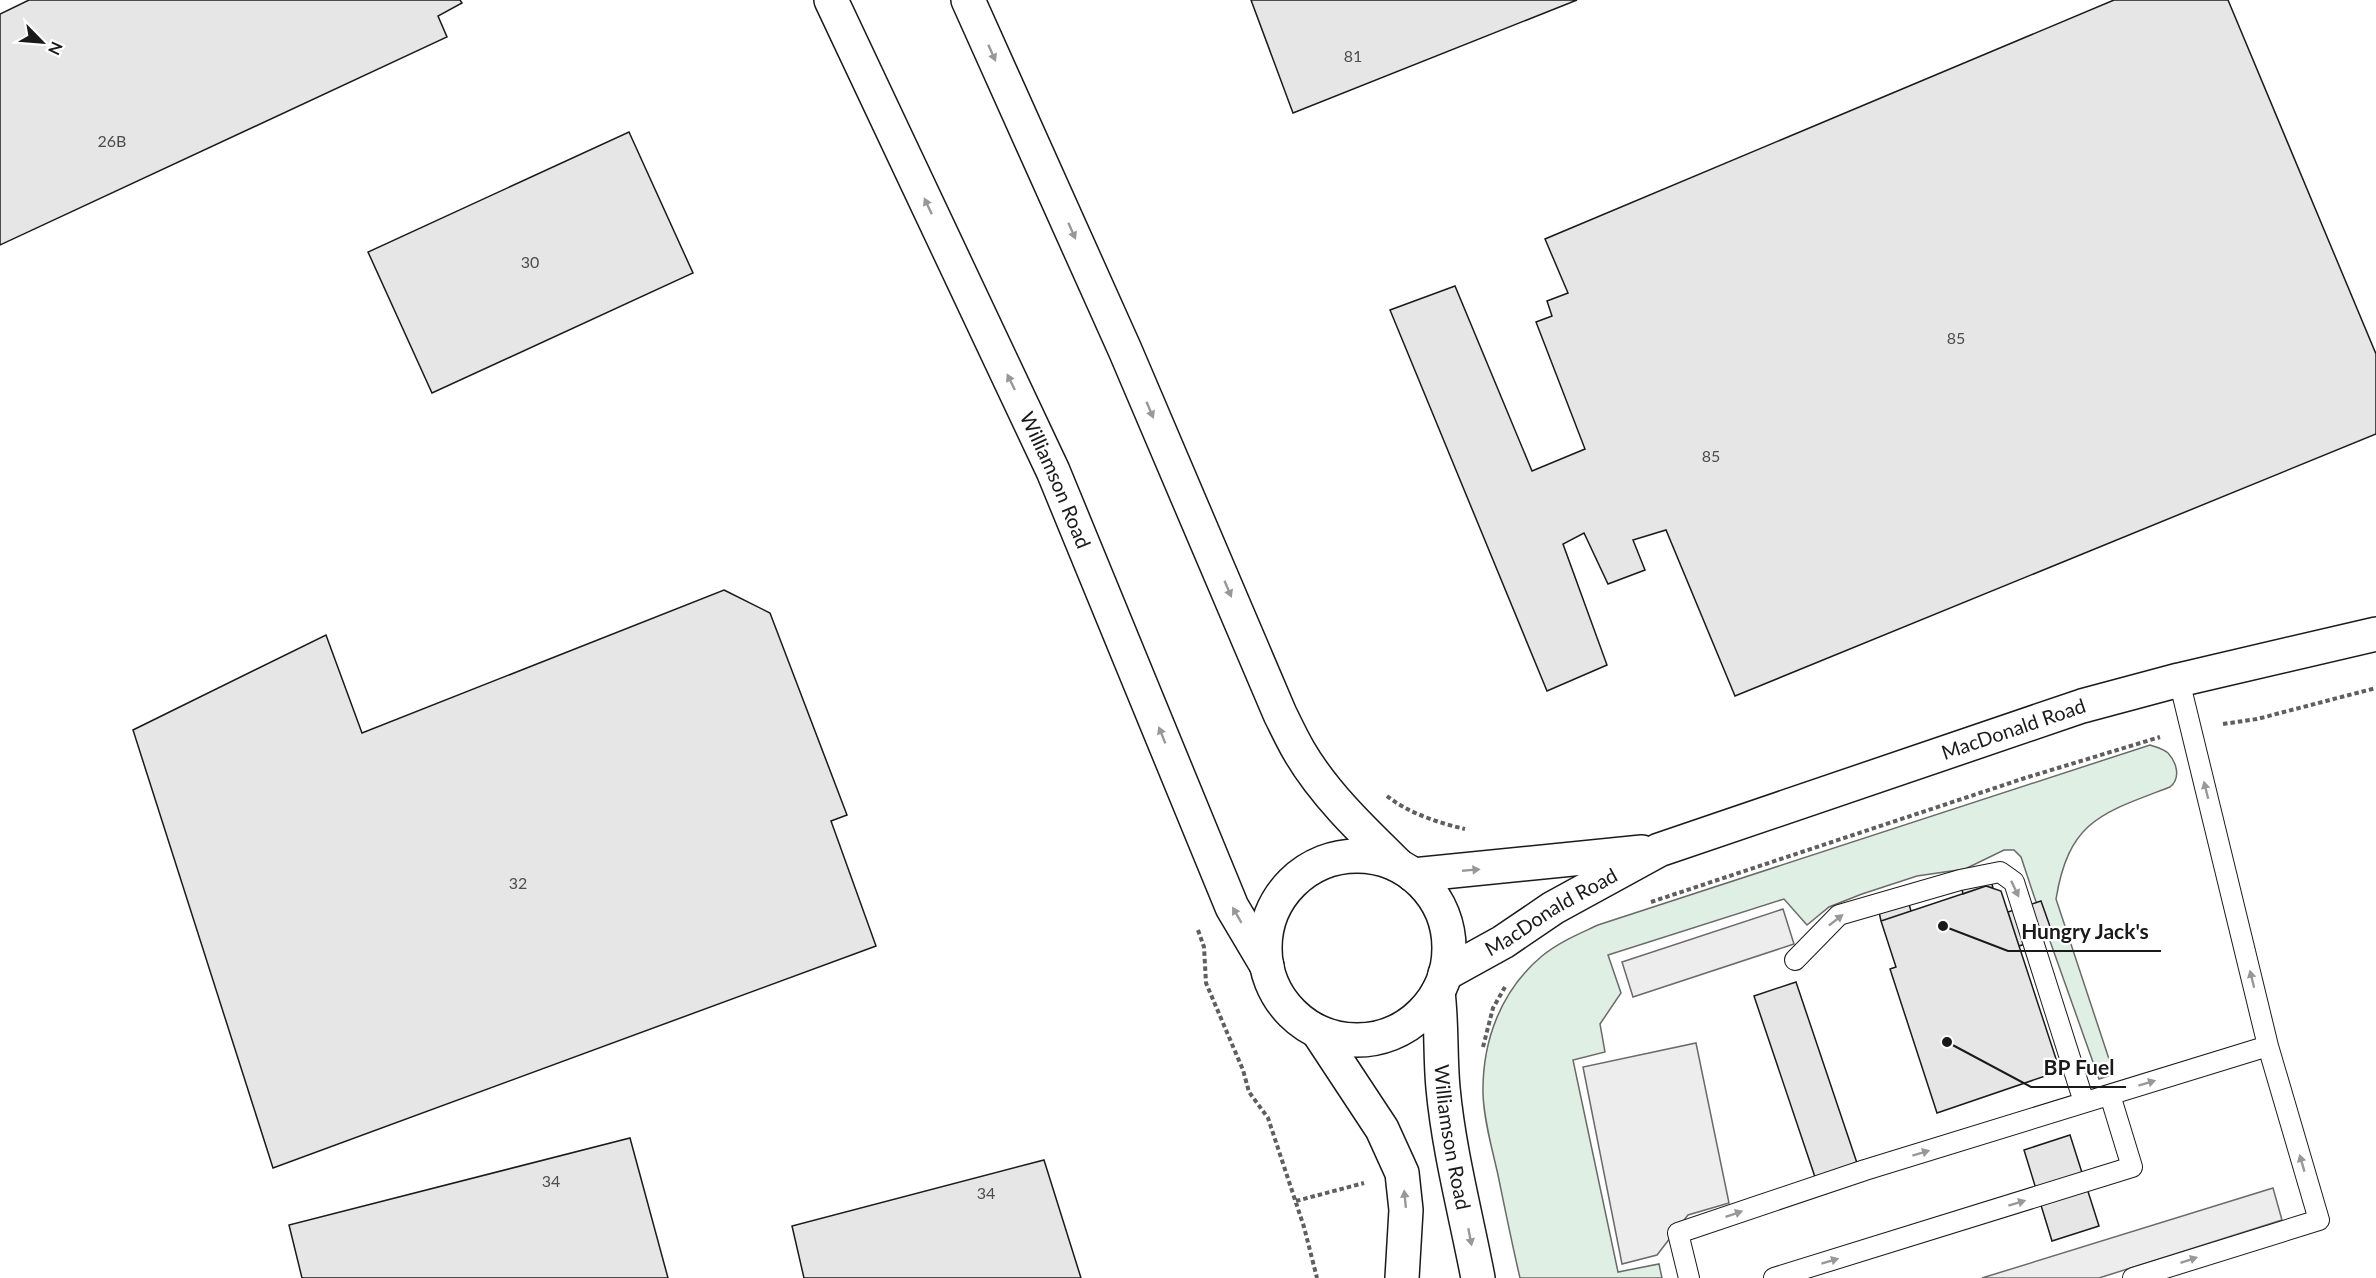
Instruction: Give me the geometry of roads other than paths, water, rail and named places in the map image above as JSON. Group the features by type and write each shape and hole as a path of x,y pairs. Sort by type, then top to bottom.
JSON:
{"main road":[{"name":"Williamson Road","path":"831,0 1053,471 1232,907 1267,966"},
{"path":"968,0 1125,350 1280,714 1300,752 1331,795 1361,829 1406,870 1437,902 1444,919 1449,956 1442,983 1427,1008 1414,1020 1384,1037 1366,1040 1349,1040 1318,1032 1306,1025 1284,1005 1276,993 1267,966 1266,937 1269,923 1281,897 1300,876 1325,862 1353,856 1374,858 1406,870"},
{"name":"MacDonald Road","path":"1442,983 1553,908 1659,850 2082,706 2179,680 2376,634"},
{"name":"MacDonald Road","path":"1406,870 1659,850"},
{"name":"Williamson Road","path":"1442,983 1444,1097 1478,1278"},
{"path":"1318,1032 1382,1129 1402,1173 1406,1210 1402,1278"}],"lane":[{"path":"2133,1278 2319,1220 2268,1046 2179,680"},
{"path":"1795,960 1839,915 1970,878 2000,872 2014,882 2084,1102"},
{"path":"1689,1278 1678,1233 1865,1170 2268,1046"},
{"path":"1774,1278 2132,1167 2110,1095"}],"place":[{"name":"Hungry Jack's","path":"1943,926"},
{"name":"BP Fuel","path":"1947,1042"}]}
